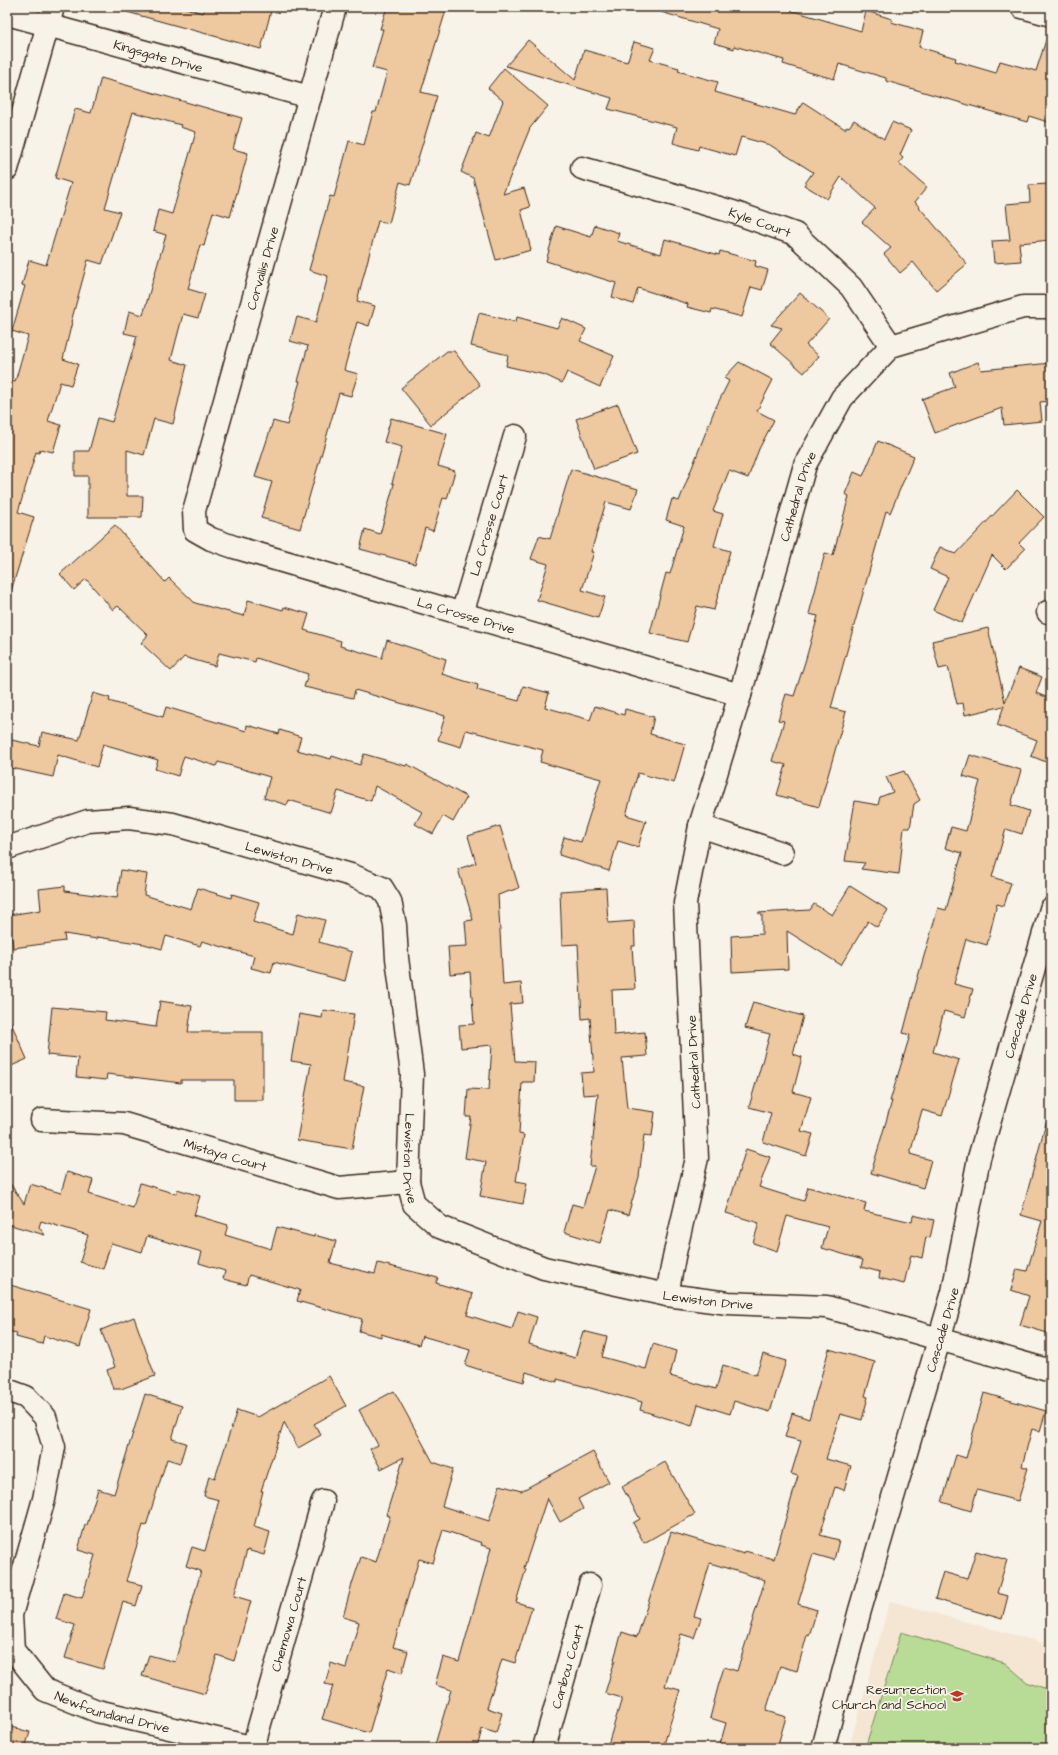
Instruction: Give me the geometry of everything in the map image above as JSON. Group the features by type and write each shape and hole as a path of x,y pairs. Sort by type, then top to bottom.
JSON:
{"street":[{"name":"Corvallis Drive","path":"195,530 194,511 335,7"},
{"path":"1022,7 1051,15"},
{"name":"Kingsgate Drive","path":"7,14 51,16 310,97"},
{"path":"7,169 51,16"},
{"name":"Kyle Court","path":"582,168 733,212 795,234 851,287 891,346"},
{"path":"891,346 1023,307 1051,307"},
{"name":"Cathedral Drive","path":"667,1296 674,1257 697,1158 685,903 700,826 740,695 805,466 842,398 891,346"},
{"name":"La Crosse Court","path":"462,614 516,436"},
{"name":"La Crosse Drive","path":"195,530 211,539 234,547 740,695"},
{"name":"Lewiston Drive","path":"7,848 88,821 129,818 173,824 351,875 382,888 390,901 395,925 397,958 412,1074 408,1182 414,1204 440,1227 544,1268 667,1296 728,1303 827,1307 1051,1371"},
{"path":"700,826 782,853"},
{"name":"Cascade Drive","path":"822,1748 860,1610 953,1292 979,1158 1049,920"},
{"name":"Mistaya Court","path":"42,1120 124,1124 340,1188 408,1182"},
{"name":"Newfoundland Drive","path":"7,1390 26,1397 46,1417 54,1447 44,1500 11,1615 10,1650 45,1690 97,1711 254,1748"},
{"name":"Chemowa Court","path":"254,1748 323,1501"},
{"name":"Caribou Court","path":"544,1748 590,1586"}],"shaded area":[{"name":"Resurrection Church and School","path":"890,1601 1051,1645 1051,1748 849,1748"}],"green space":[{"name":"Resurrection Church and School","path":"901,1632 1005,1663 1028,1683 1051,1690 1051,1748 876,1748 866,1745"}],"building":[{"path":"127,7 182,7 203,13 205,7 272,7 261,49 127,12"},
{"path":"387,7 447,7 421,92 437,96 410,185 400,182 389,223 378,221 357,301 375,306 369,326 357,322 344,370 358,374 351,396 339,393 300,529 261,518 272,482 255,477 273,421 287,425 300,381 298,381 308,346 290,341 297,317 316,322 328,276 309,270 330,196 334,197 349,141 364,145 373,112 376,112 387,72 372,68 383,29 380,29"},
{"path":"661,7 780,7 861,31 866,11 892,19 891,22 923,31 919,47 956,58 955,61 996,73 1000,61 1036,71 1047,37 1051,38 1051,123 1029,116 1027,122 886,81 886,78 839,64 834,79 812,73 783,64 784,60 734,46 734,49 714,43 718,29 661,12"},
{"path":"528,40 575,80 584,50 627,62 634,42 655,48 650,60 679,68 678,71 718,82 715,92 795,115 803,102 845,129 847,126 849,127 854,120 884,139 892,122 911,130 900,155 903,158 899,163 927,187 915,202 967,264 936,290 913,262 900,273 884,254 891,248 862,222 875,208 841,177 827,199 804,185 813,172 770,145 741,137 735,156 699,146 698,150 673,143 677,127 608,109 612,98 506,66"},
{"path":"504,68 548,106 530,128 503,194 524,188 530,207 521,210 531,250 496,260 473,178 461,172 476,133 489,138 503,101 488,88"},
{"path":"101,78 242,118 233,149 248,153 230,217 213,212 204,246 200,245 188,289 205,294 198,318 183,314 171,360 187,365 173,424 154,419 144,455 127,450 127,496 143,496 142,517 88,517 88,476 75,476 75,451 89,451 98,418 112,422 137,336 124,333 129,311 143,315 166,235 153,231 158,210 172,214 196,132 180,127 181,125 133,112 105,208 120,212 102,264 88,260 71,322 63,359 78,364 71,385 60,382 48,421 61,425 53,452 40,449 39,453 36,452 18,512 34,517 11,591 7,591 7,380 15,382 28,336 12,331 25,286 22,285 29,260 46,265 71,183 55,178 75,109 91,113"},
{"path":"1050,184 1051,240 1019,243 1021,261 994,263 992,241 1010,240 1006,204 1030,202 1029,185"},
{"path":"595,225 619,233 617,241 661,254 665,239 719,255 720,251 756,261 755,266 768,270 762,290 751,287 742,317 712,309 711,313 687,307 688,304 638,288 633,304 612,297 616,283 546,261 556,226 591,237"},
{"path":"800,293 829,319 806,345 819,356 804,373 770,343 782,328 771,325"},
{"path":"479,313 516,322 517,317 557,328 562,318 586,329 580,341 614,356 600,387 567,372 562,383 545,375 506,366 508,355 471,346"},
{"path":"447,351 454,351 480,385 431,425 401,388"},
{"path":"739,362 773,380 757,411 774,420 759,449 748,478 729,471 713,511 723,514 714,546 730,551 714,610 697,606 687,642 650,633 666,573 670,574 684,526 666,520 672,499 679,501 714,411 729,381 724,378"},
{"path":"978,362 981,370 1051,363 1051,401 1040,402 1042,421 1004,425 1002,408 935,433 922,399 955,387 950,373"},
{"path":"618,404 637,454 594,469 576,419"},
{"path":"391,418 447,434 438,466 455,471 447,499 443,498 433,531 425,528 415,564 360,549 365,529 380,534 394,484 392,483 402,447 384,442"},
{"path":"878,441 914,456 890,513 886,511 831,708 846,712 819,807 777,795 786,765 772,761 784,721 778,720 786,694 794,696 805,662 818,616 809,614 825,553 833,555 849,496 845,494 854,472 863,476"},
{"path":"571,469 638,489 631,509 606,502 591,552 594,552 582,590 605,597 598,618 537,600 548,564 531,559 539,536 550,539"},
{"path":"1017,490 1044,517 1019,543 1025,549 1006,569 992,555 962,623 933,610 948,577 930,569 940,547 956,554"},
{"path":"115,525 165,582 169,578 195,603 244,616 248,600 283,610 284,607 309,614 304,630 341,641 340,646 382,658 387,640 446,659 442,674 478,685 477,690 519,701 523,686 549,693 545,707 590,720 595,706 624,715 625,709 654,717 650,734 685,744 674,783 638,773 626,815 646,821 638,847 618,841 609,871 559,855 564,837 581,842 601,779 540,762 543,750 466,730 461,747 438,740 445,716 355,690 353,698 304,687 308,674 256,658 255,662 219,653 215,666 184,657 171,671 141,643 148,635 118,606 113,610 86,579 74,590 60,574"},
{"path":"988,628 1005,702 1019,668 1042,677 1036,693 1051,699 1051,764 1031,756 1037,740 997,725 1004,706 965,715 963,703 957,704 948,667 939,669 932,641"},
{"path":"93,693 110,698 109,701 163,717 166,707 246,731 247,725 279,734 280,730 301,737 297,750 331,759 332,756 360,765 364,754 406,766 407,764 467,797 453,822 443,816 433,834 415,824 422,812 375,786 371,801 338,791 331,813 289,800 287,805 264,798 270,777 218,762 216,766 184,756 178,776 155,769 158,760 103,744 97,767 58,755 53,777 7,767 7,739 39,746 42,732 79,740"},
{"path":"970,755 1021,770 1011,805 1029,811 1022,834 1006,829 992,877 1011,883 1004,906 997,904 987,945 966,939 954,984 973,989 965,1017 944,1011 933,1052 959,1060 942,1116 922,1110 910,1154 931,1160 923,1188 871,1173 892,1101 890,1101 910,1035 903,1033 917,980 938,908 946,910 962,853 945,848 951,827 966,831 980,781 963,776"},
{"path":"904,771 920,800 914,804 910,828 904,828 899,874 861,869 865,863 845,861 855,801 878,805 880,797 893,792 886,777"},
{"path":"500,826 519,888 498,895 503,985 521,983 523,1003 510,1004 515,1061 535,1062 534,1082 522,1082 519,1134 524,1135 516,1181 527,1183 523,1204 480,1196 486,1162 465,1158 471,1117 466,1117 468,1089 489,1090 492,1045 461,1048 459,1025 474,1024 470,972 450,974 448,947 467,946 465,921 473,920 458,869 476,863 468,836"},
{"path":"121,870 147,874 144,895 191,909 198,888 231,898 232,894 259,902 253,922 293,934 298,913 325,920 319,942 352,952 345,981 274,962 271,973 251,968 254,956 202,941 200,946 166,936 162,949 144,944 64,934 65,941 13,948 9,915 41,910 39,889 65,886 65,891 117,898"},
{"path":"850,886 888,910 877,927 868,921 841,965 787,931 788,969 732,972 731,936 762,934 762,915 758,913 810,910 814,904 832,915"},
{"path":"606,888 608,923 634,921 635,946 632,946 635,989 612,990 614,1035 645,1032 647,1056 622,1058 627,1108 655,1112 652,1136 644,1135 639,1177 628,1215 610,1210 600,1243 564,1232 572,1204 583,1207 595,1166 590,1166 598,1094 583,1095 581,1073 594,1072 590,1018 582,1019 578,944 562,945 560,891"},
{"path":"160,1001 192,1006 188,1032 263,1032 263,1100 234,1100 234,1080 181,1080 181,1083 107,1074 106,1080 76,1077 78,1058 47,1055 52,1007 106,1012 105,1020 156,1027"},
{"path":"753,1002 803,1016 793,1054 802,1057 793,1092 811,1097 801,1131 813,1134 806,1156 763,1142 771,1113 749,1107 770,1034 745,1028"},
{"path":"323,1010 354,1014 343,1082 364,1086 352,1149 297,1140 311,1064 291,1061 299,1014 322,1018"},
{"path":"7,1014 27,1059 7,1068"},
{"path":"1046,1123 1051,1124 1051,1334 1020,1325 1029,1296 1011,1290 1017,1269 1027,1271 1042,1221 1021,1215"},
{"path":"746,1149 770,1157 759,1187 804,1201 808,1187 866,1203 864,1211 912,1222 913,1215 934,1220 930,1238 926,1237 922,1258 911,1255 904,1284 879,1278 880,1272 861,1267 863,1260 822,1248 828,1227 787,1216 777,1251 753,1243 759,1223 726,1213"},
{"path":"67,1172 93,1180 89,1194 133,1208 140,1183 176,1194 177,1189 200,1196 194,1215 228,1225 225,1235 271,1249 277,1227 336,1241 330,1263 375,1274 378,1263 438,1278 436,1283 473,1294 467,1315 512,1329 518,1311 537,1317 529,1344 575,1358 583,1331 607,1337 602,1357 646,1369 653,1344 676,1351 670,1376 716,1389 723,1365 756,1375 763,1354 786,1361 770,1412 734,1401 730,1414 698,1404 692,1426 640,1410 642,1402 557,1379 557,1382 526,1372 524,1382 465,1365 470,1350 422,1336 419,1345 381,1334 381,1337 359,1331 362,1319 297,1301 300,1290 249,1275 246,1285 223,1279 225,1271 199,1263 202,1252 147,1236 142,1252 111,1243 103,1269 80,1262 88,1235 41,1221 39,1227 45,1235 7,1224 7,1179 24,1204 30,1184 61,1193"},
{"path":"7,1284 91,1309 80,1347 44,1336 42,1344 16,1337 17,1333 7,1331"},
{"path":"134,1317 155,1376 121,1389 113,1389 107,1370 115,1367 101,1330"},
{"path":"829,1349 875,1362 865,1396 868,1397 862,1420 840,1414 826,1459 851,1466 844,1490 835,1487 820,1535 839,1540 834,1560 813,1554 798,1604 817,1610 809,1636 807,1635 797,1671 780,1666 766,1711 786,1717 777,1748 719,1748 726,1723 710,1718 718,1687 724,1667 737,1671 765,1580 710,1563 694,1616 701,1618 694,1638 681,1634 665,1686 680,1690 663,1748 607,1748 622,1698 605,1693 622,1632 637,1637 671,1532 744,1554 745,1551 774,1559 798,1476 791,1474 801,1441 785,1437 792,1413 809,1419"},
{"path":"329,1376 346,1406 314,1424 321,1435 298,1448 284,1422 261,1491 263,1491 254,1527 270,1532 264,1555 247,1550 234,1596 251,1601 234,1661 217,1655 205,1694 142,1676 149,1655 175,1662 201,1571 186,1566 192,1547 205,1551 219,1500 204,1496 209,1476 215,1478 237,1410 258,1417"},
{"path":"394,1391 433,1462 453,1469 442,1506 489,1521 500,1485 521,1491 593,1452 609,1482 578,1499 583,1509 560,1522 547,1498 524,1568 526,1569 516,1602 532,1607 515,1663 502,1659 487,1708 502,1713 496,1733 482,1729 477,1748 434,1748 451,1690 435,1685 443,1657 459,1662 491,1548 481,1545 482,1543 443,1530 433,1563 419,1559 393,1647 408,1651 402,1673 388,1668 369,1733 322,1719 333,1686 325,1684 331,1663 346,1668 359,1622 343,1617 352,1584 361,1557 376,1562 390,1516 386,1515 404,1457 381,1469 370,1449 378,1445 359,1410"},
{"path":"984,1393 1046,1411 1040,1431 1032,1429 1022,1466 1028,1468 1018,1501 977,1490 971,1511 942,1502 956,1455 966,1458"},
{"path":"145,1394 182,1406 172,1439 186,1443 180,1463 167,1459 146,1526 143,1525 126,1581 142,1585 136,1606 123,1602 103,1669 65,1658 75,1625 56,1619 64,1593 82,1598 95,1555 78,1550 85,1525 87,1525 98,1489 114,1494"},
{"path":"665,1462 695,1514 644,1543 633,1523 640,1519 622,1487"},
{"path":"976,1551 1007,1560 997,1593 1008,1596 1002,1619 935,1599 943,1572 967,1579"},
{"path":"7,1726 30,1732 25,1748 7,1748"}],"place":[{"name":"Resurrection Church and School","path":"957,1696"}]}
